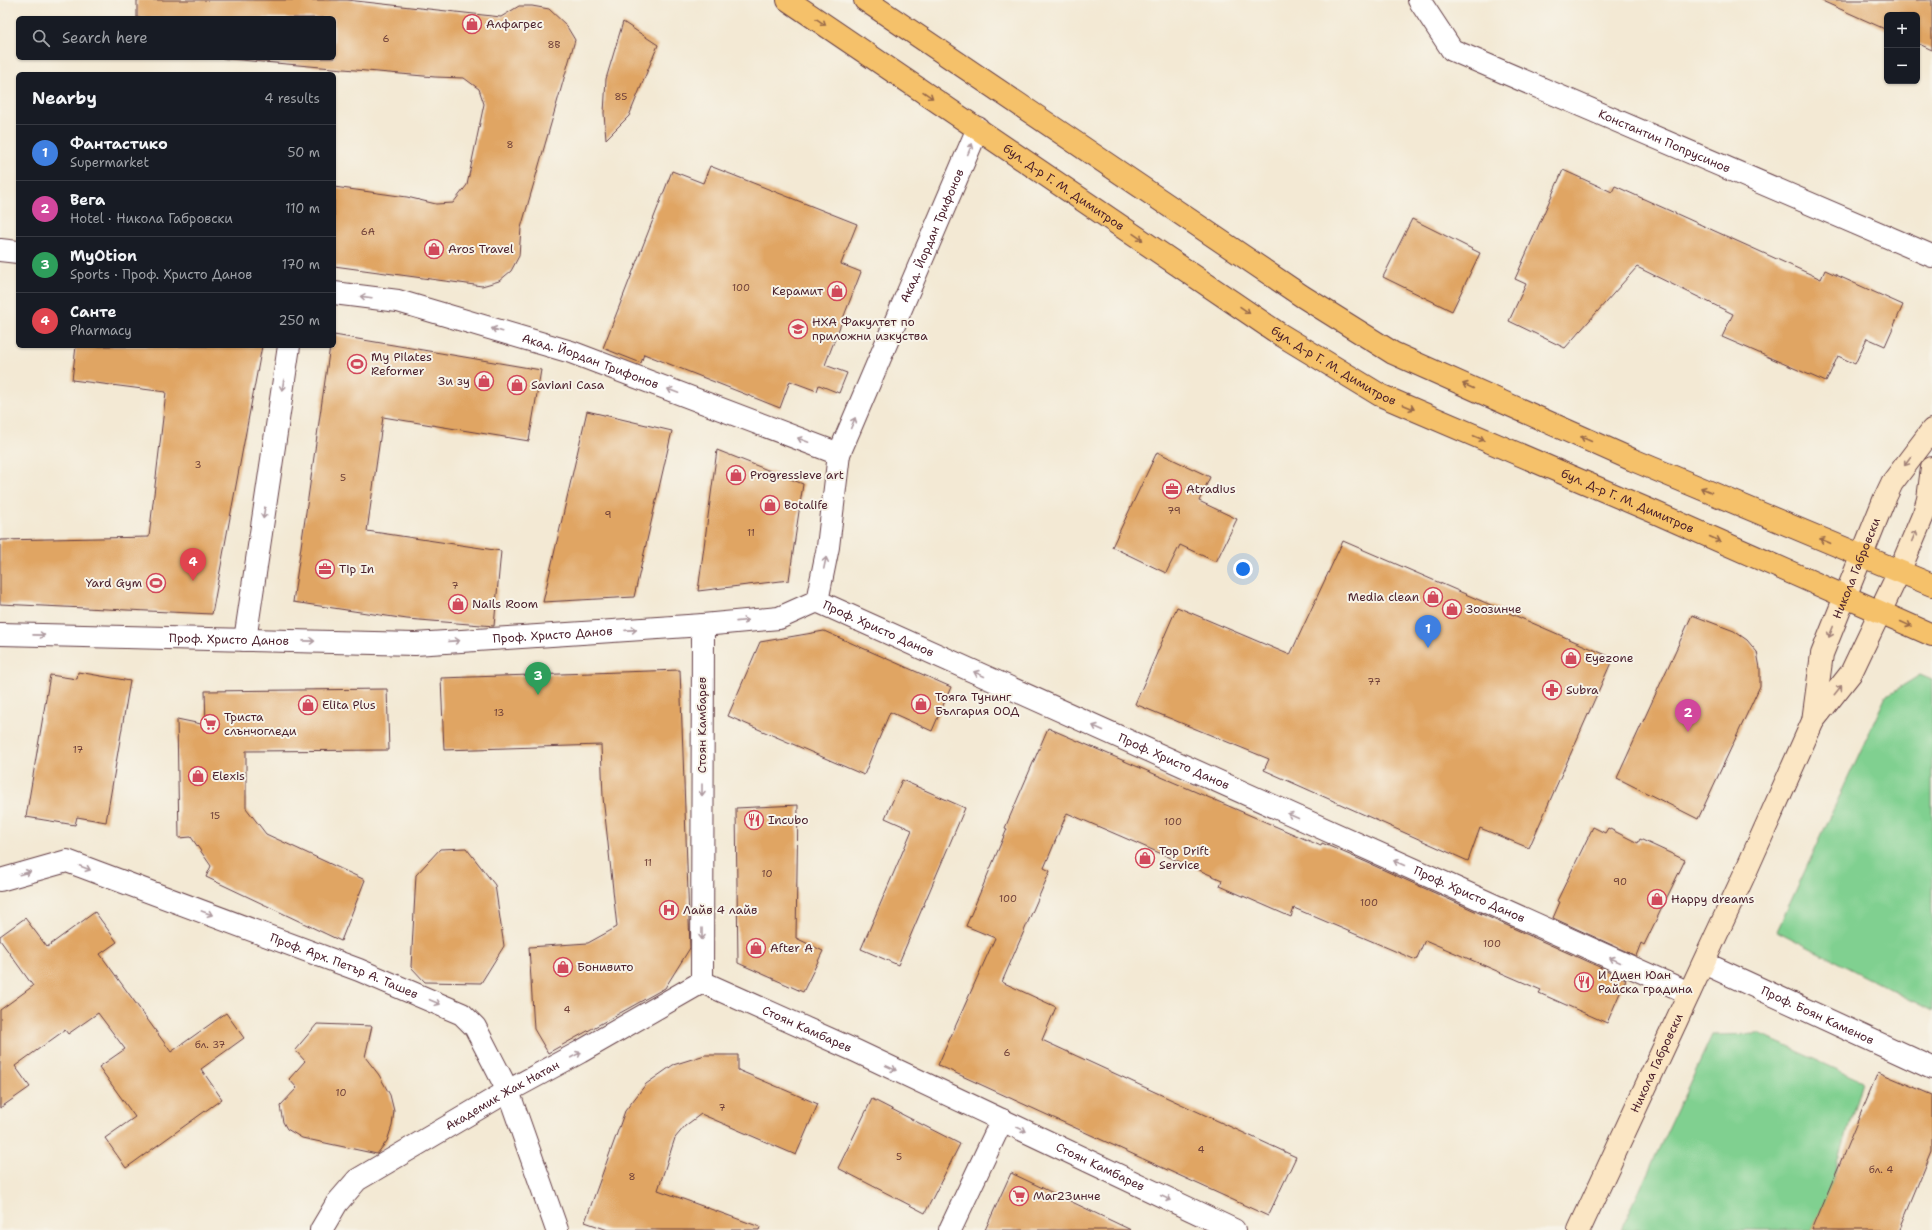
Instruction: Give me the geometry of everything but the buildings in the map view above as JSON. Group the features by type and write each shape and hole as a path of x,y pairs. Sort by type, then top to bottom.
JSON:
{"main road":[{"name":"бул. Д-р Г. М. Димитров","path":"788,0 1278,333 1380,395 1932,635"},
{"path":"865,0 1302,296 1394,353 1634,460 1932,585"}],"street":[{"name":"Константин Попрусинов","path":"1419,0 1452,50 1932,256"},
{"name":"Акад. Йордан Трифонов","path":"817,601 828,547 839,454 978,128"},
{"path":"0,250 16,252"},
{"name":"Акад. Йордан Трифонов","path":"336,293 398,301 571,352 839,454"},
{"path":"245,640 289,348"},
{"name":"Никола Габровски","path":"1813,721 1822,654 1861,556 1892,483 1932,430"},
{"name":"Никола Габровски","path":"1579,1230 1704,963 1813,721 1851,673 1881,612 1899,572 1928,499 1932,468"},
{"name":"Проф. Христо Данов","path":"0,634 415,644 703,625 779,618 817,601 1689,993"},
{"name":"Стоян Камбарев","path":"703,625 702,982 856,1051 1234,1230"},
{"name":"Проф. Арх. Петър А. Ташев","path":"0,880 67,861 359,970 462,1014 475,1026 508,1090 557,1230"},
{"name":"Проф. Боян Каменов","path":"1704,963 1932,1068"},
{"name":"Академик Жак Натан","path":"321,1230 337,1203 357,1180 508,1090 580,1052 702,982"},
{"path":"950,1230 1002,1120"}],"green space":[{"path":"1920,675 1932,680 1932,1011 1777,931 1886,696"},
{"path":"1759,1034 1862,1081 1830,1189 1812,1230 1621,1230 1712,1035"}],"place":[{"name":"Алфагрес","path":"472,24"},
{"name":"Aros Travel","path":"434,249"},
{"name":"Керамит","path":"837,291"},
{"name":"НХА Факултет по приложни изкуства","path":"798,329"},
{"name":"My Pilates Reformer","path":"357,364"},
{"name":"Зи зу","path":"484,381"},
{"name":"Saviani Casa","path":"517,385"},
{"name":"Progressieve art","path":"736,475"},
{"name":"Atradius","path":"1172,489"},
{"name":"Botalife","path":"770,505"},
{"name":"Tip In","path":"325,569"},
{"name":"Санте","path":"193,581"},
{"name":"Yard Gym","path":"156,583"},
{"name":"Media clean","path":"1433,597"},
{"name":"Nails Room","path":"458,604"},
{"name":"Зоозинче","path":"1452,609"},
{"name":"Фантастико","path":"1428,648"},
{"name":"Eyezone","path":"1571,658"},
{"name":"Subra","path":"1552,690"},
{"name":"MyOtion","path":"538,695"},
{"name":"Тояга Тунинг България ООД","path":"921,704"},
{"name":"Elita Plus","path":"308,705"},
{"name":"Триста слънчогледи","path":"210,724"},
{"name":"Вега","path":"1688,732"},
{"name":"Elexis","path":"198,776"},
{"name":"Incubo","path":"754,820"},
{"name":"Top Drift Service","path":"1145,858"},
{"name":"Happy dreams","path":"1657,899"},
{"name":"Лайв 4 лайв","path":"669,910"},
{"name":"After A","path":"756,948"},
{"name":"Бонивито","path":"563,967"},
{"name":"И Диен Юан Райска градина","path":"1584,982"},
{"name":"Маг23инче","path":"1019,1196"}]}
